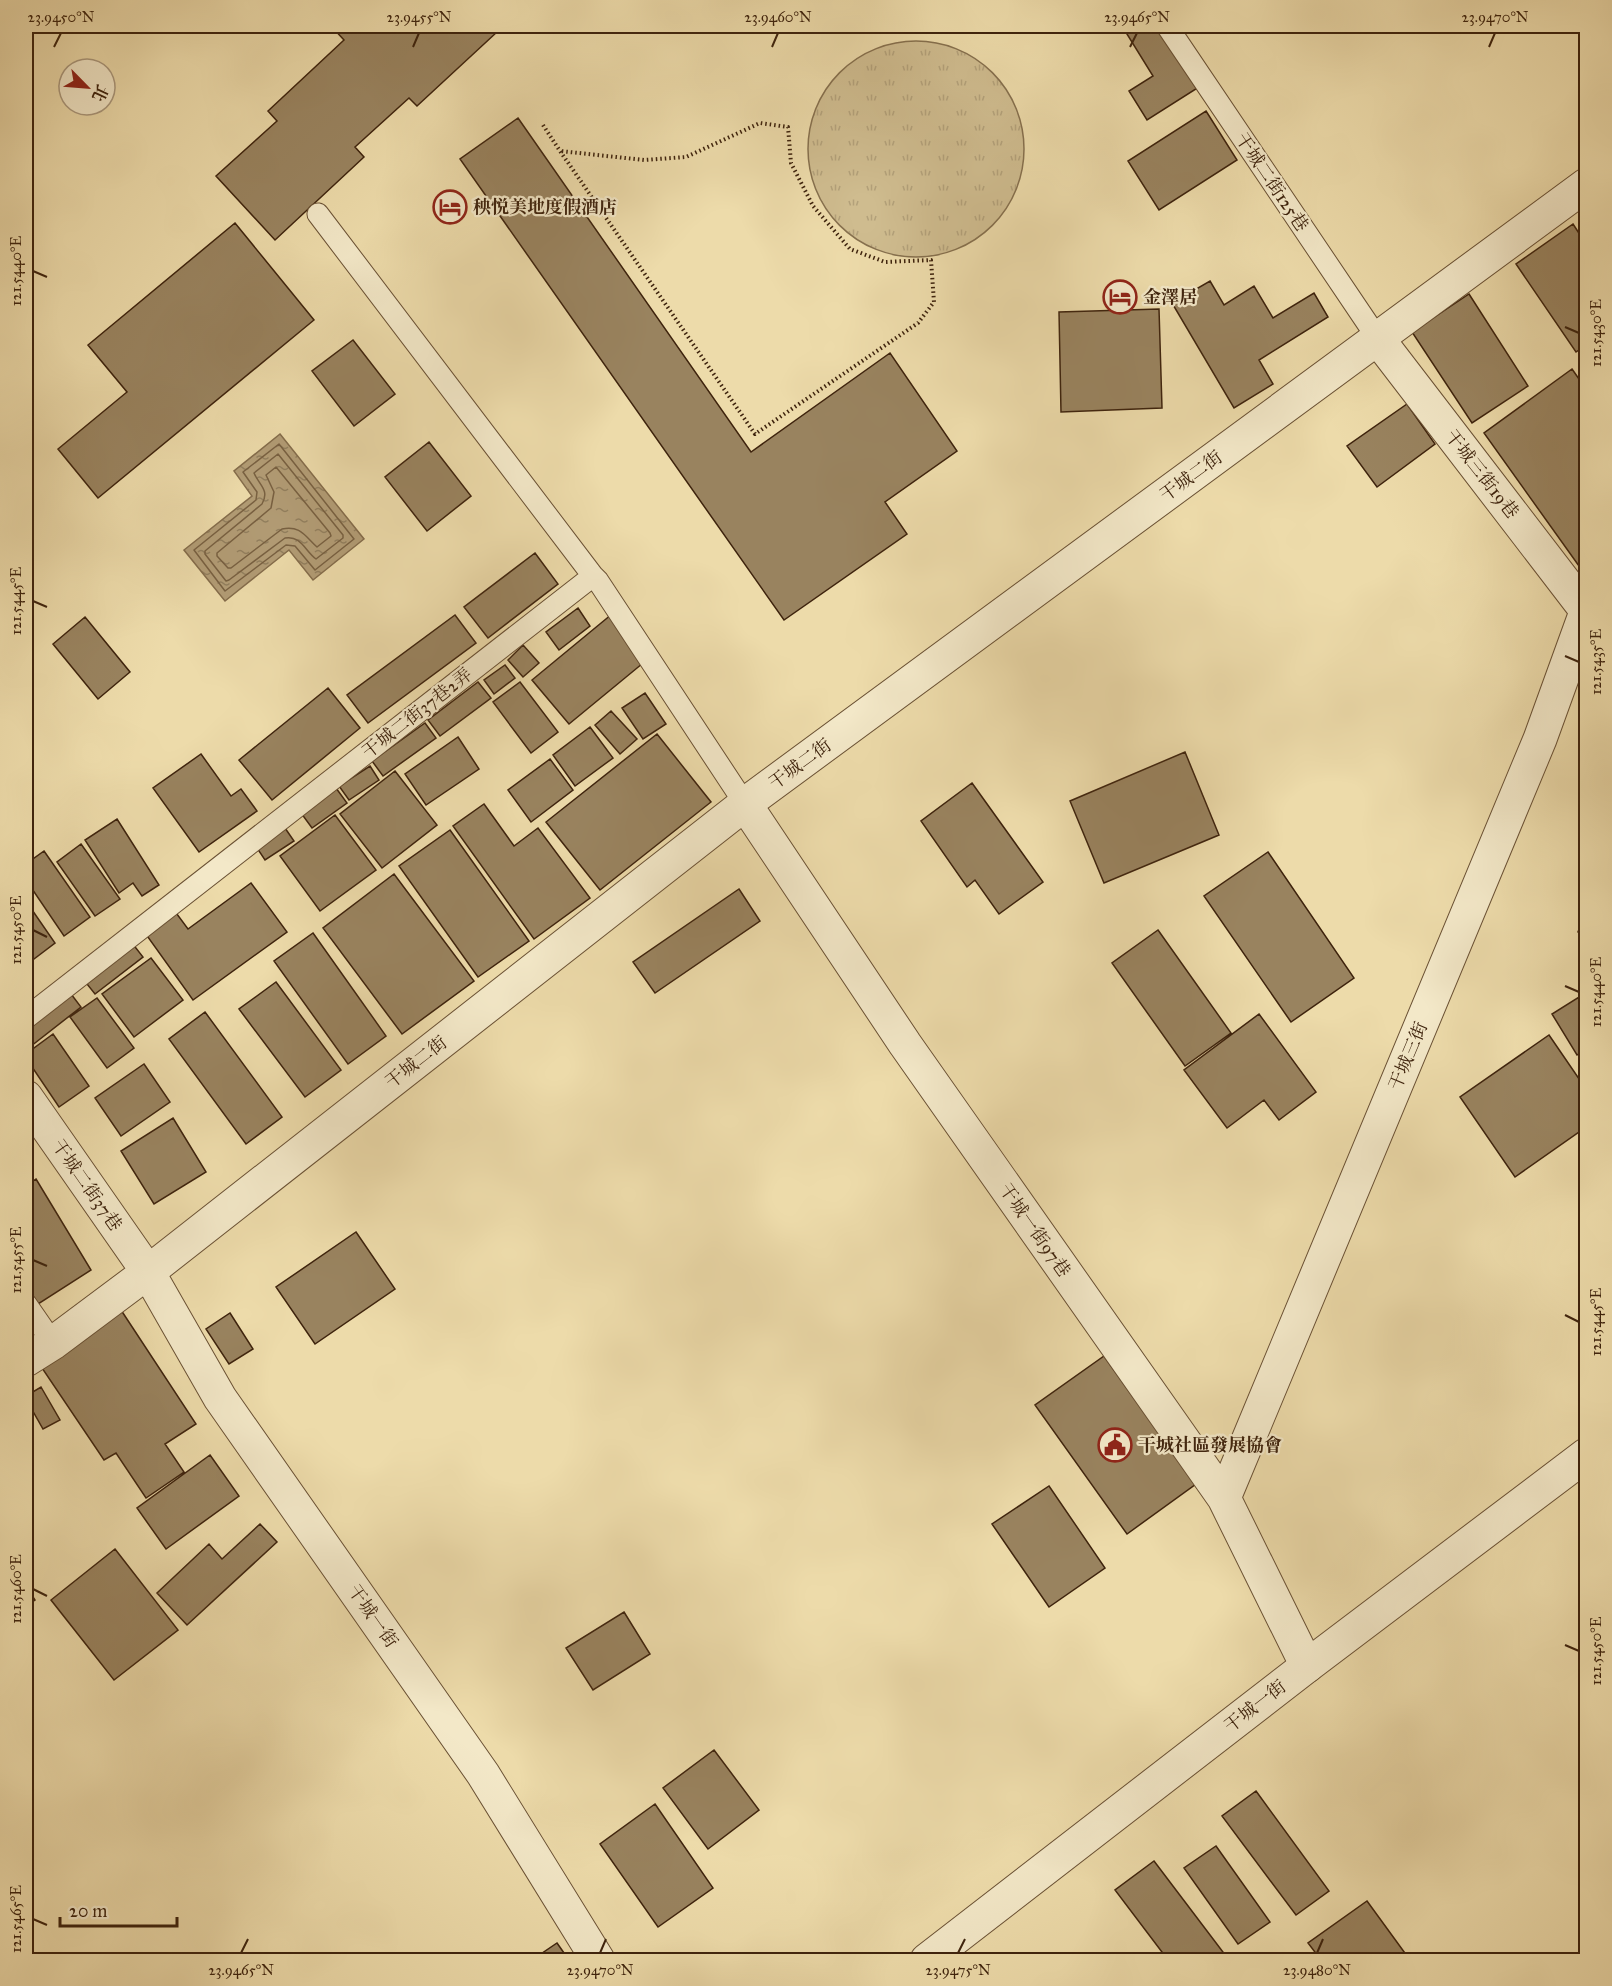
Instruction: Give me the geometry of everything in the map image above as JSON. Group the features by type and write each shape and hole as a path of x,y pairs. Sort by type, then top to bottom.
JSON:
{"street":[{"name":"干城二街","path":"26,1360 53,1343 148,1272 745,804 1587,185"},
{"name":"干城三街19巷","path":"1378,339 1587,611"},
{"name":"干城三街","path":"1224,1498 1540,739 1587,611"},
{"name":"干城一街97巷","path":"745,804 905,1044 1224,1498 1307,1666"},
{"name":"干城二街37巷","path":"26,1097 148,1272"},
{"name":"干城一街","path":"148,1272 220,1398 483,1774 598,1960"},
{"name":"干城一街","path":"932,1959 1307,1666 1587,1455"}],"lane":[{"name":"干城二街125巷","path":"1167,26 1378,339"},
{"path":"318,214 598,581 745,804"},
{"name":"干城二街37巷2弄","path":"26,1018 593,576"},
{"path":"26,1304 53,1343"}],"path":[{"path":"543,125 560,151 755,434 918,323 934,302 931,260 885,262 850,249 813,206 791,163 788,127 760,123 686,157 644,160 560,151"}],"green space":[{"path":"916,41 937,43 957,49 976,59 992,73 1006,89 1016,108 1022,128 1024,149 1022,170 1016,190 1006,209 992,225 976,239 957,249 937,255 916,257 895,255 875,249 856,239 840,225 826,209 816,190 810,170 808,149 810,128 816,108 826,89 840,73 856,59 875,49 895,43"}],"water":[{"path":"280,434 364,539 313,580 289,550 225,601 184,550 252,496 234,471"}],"building":[{"path":"331,26 492,26 497,32 417,106 409,98 355,147 364,157 275,240 216,176 277,121 268,111 344,40"},
{"path":"1122,26 1160,26 1199,87 1147,120 1129,91 1153,76"},
{"path":"1206,111 1237,160 1159,210 1128,161"},
{"name":"秧悦美地度假酒店","path":"518,118 751,452 890,353 957,451 885,502 907,534 784,620 460,159"},
{"path":"235,223 314,320 98,498 58,449 127,392 88,345"},
{"path":"1573,224 1586,244 1586,345 1576,352 1516,264"},
{"path":"1210,281 1224,305 1254,286 1273,318 1314,293 1328,317 1259,360 1273,384 1234,408 1172,303"},
{"path":"1469,294 1528,386 1472,423 1412,332"},
{"path":"1159,309 1162,408 1061,412 1059,312"},
{"path":"353,340 395,394 354,426 312,371"},
{"path":"1572,369 1586,389 1586,572 1584,573 1484,433"},
{"path":"1407,404 1435,444 1377,487 1347,446"},
{"path":"429,442 471,496 427,531 385,477"},
{"path":"535,553 558,584 488,638 464,607"},
{"path":"578,608 590,626 559,650 546,632"},
{"path":"612,614 648,659 569,724 532,680"},
{"path":"455,615 476,643 368,723 347,695"},
{"path":"85,617 130,672 98,699 53,644"},
{"path":"523,645 539,663 523,677 508,660"},
{"path":"505,665 515,678 494,694 484,680"},
{"path":"478,682 491,698 440,736 428,720"},
{"path":"520,682 558,732 531,753 493,702"},
{"path":"328,688 360,728 272,800 239,760"},
{"path":"645,693 666,724 643,739 622,708"},
{"path":"611,711 637,739 620,754 595,725"},
{"path":"425,723 436,738 383,776 372,761"},
{"path":"590,727 613,758 575,786 553,755"},
{"path":"657,734 711,802 600,890 546,822"},
{"path":"458,737 479,769 426,805 405,774"},
{"path":"1185,752 1219,835 1104,883 1070,801"},
{"path":"201,754 231,796 241,789 257,811 199,852 153,788"},
{"path":"550,759 573,790 531,822 508,790"},
{"path":"370,766 379,780 349,800 339,786"},
{"path":"395,771 437,825 382,868 340,814"},
{"path":"972,783 1043,882 999,914 975,880 967,887 921,821"},
{"path":"336,788 347,803 312,828 301,813"},
{"path":"484,804 514,846 538,828 590,898 534,939 453,826"},
{"path":"335,815 376,870 320,911 280,856"},
{"path":"117,819 159,885 142,896 133,883 119,893 85,840"},
{"path":"285,828 294,841 265,860 257,848"},
{"path":"450,830 529,941 478,977 399,866"},
{"path":"81,844 120,899 95,916 57,862"},
{"path":"44,851 90,917 64,936 26,880 26,864"},
{"path":"1268,852 1354,978 1291,1022 1204,896"},
{"path":"394,874 474,981 402,1034 323,928"},
{"path":"251,883 287,932 193,1000 145,933 174,910 188,929"},
{"path":"739,889 760,921 655,993 633,962"},
{"path":"28,904 55,943 34,959 26,948 26,906"},
{"path":"1586,913 1586,936 1578,932"},
{"path":"1158,930 1231,1033 1185,1066 1112,963"},
{"path":"313,933 386,1036 348,1064 274,961"},
{"path":"132,943 143,957 95,994 83,979"},
{"path":"151,958 183,1000 134,1037 102,994"},
{"path":"276,982 341,1070 305,1097 239,1009"},
{"path":"68,990 81,1007 26,1050 26,1024"},
{"path":"1579,997 1586,1010 1586,1049 1577,1055 1552,1014"},
{"path":"97,998 134,1048 107,1068 70,1017"},
{"path":"205,1012 282,1117 246,1144 169,1039"},
{"path":"1259,1014 1316,1092 1279,1120 1264,1100 1227,1128 1184,1070"},
{"path":"53,1034 89,1086 59,1107 26,1058 26,1054"},
{"path":"1549,1035 1586,1089 1586,1127 1515,1177 1460,1097"},
{"path":"144,1064 170,1102 121,1136 95,1098"},
{"path":"173,1118 206,1172 154,1204 121,1151"},
{"path":"36,1179 91,1270 35,1306 26,1291 26,1186"},
{"path":"356,1232 395,1289 315,1344 276,1287"},
{"path":"121,1310 196,1424 165,1444 184,1472 146,1498 116,1453 104,1460 40,1365"},
{"path":"230,1313 253,1349 229,1364 206,1329"},
{"name":"干城社區發展協會","path":"1104,1356 1196,1484 1127,1534 1035,1405"},
{"path":"41,1387 60,1420 43,1429 26,1399 26,1396"},
{"path":"210,1455 239,1496 166,1549 137,1508"},
{"path":"1049,1486 1105,1568 1049,1607 992,1524"},
{"path":"260,1524 277,1542 187,1625 157,1593 209,1544 222,1559"},
{"path":"115,1549 178,1630 114,1680 51,1600"},
{"path":"26,1586 35,1600 26,1606"},
{"path":"624,1612 650,1654 593,1690 566,1648"},
{"path":"714,1750 759,1810 708,1849 663,1788"},
{"path":"1256,1791 1329,1891 1296,1915 1222,1816"},
{"path":"655,1804 713,1888 658,1927 600,1844"},
{"path":"1216,1846 1270,1922 1238,1944 1184,1868"},
{"path":"1154,1861 1229,1960 1168,1960 1115,1890"},
{"path":"1367,1901 1410,1960 1321,1960 1308,1943"},
{"path":"557,1943 569,1960 532,1960"}],"place":[{"name":"秧悦美地度假酒店","path":"450,207"},
{"name":"金澤居","path":"1120,297"},
{"name":"干城社區發展協會","path":"1115,1445"}]}
